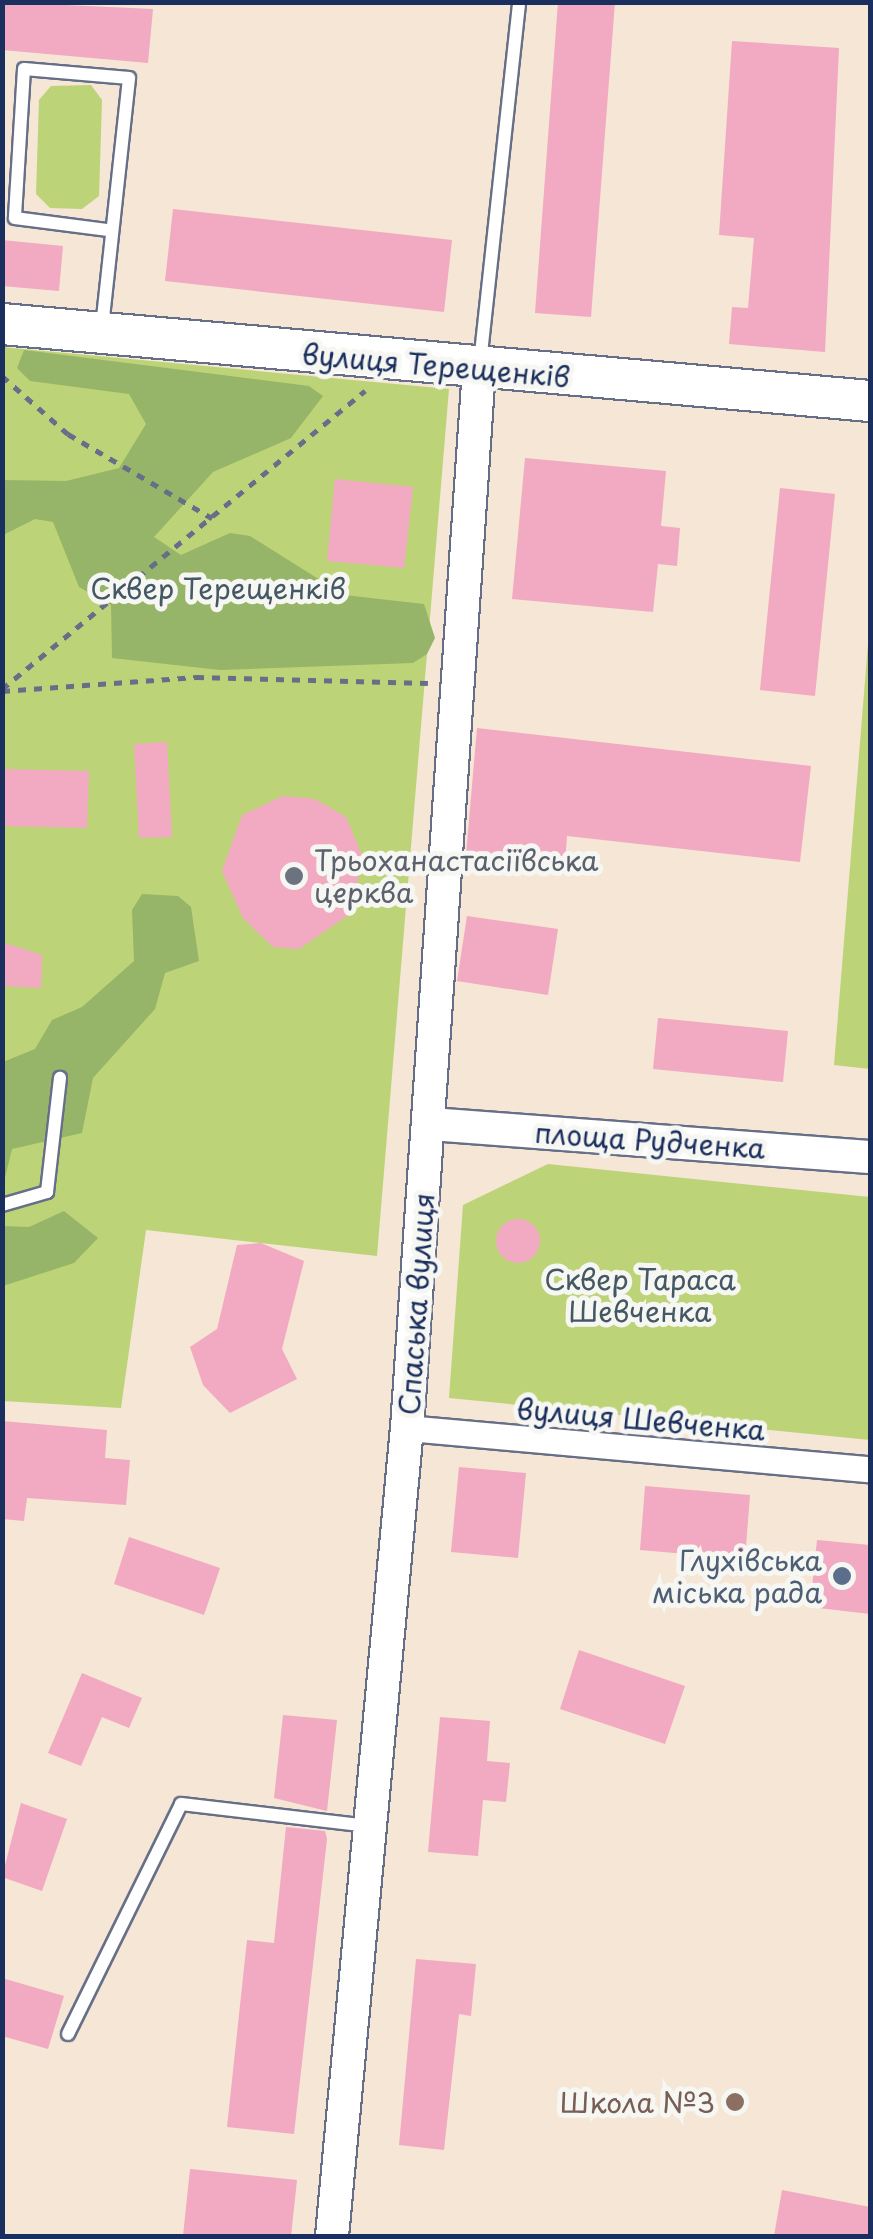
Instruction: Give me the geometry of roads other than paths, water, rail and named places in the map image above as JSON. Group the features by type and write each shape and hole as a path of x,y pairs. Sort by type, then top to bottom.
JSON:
{"main road":[{"name":"вулиця Терещенків","path":"2,324 479,370 870,400"}],"street":[{"name":"Спаська вулиця","path":"332,2236 407,1428 479,370"},
{"name":"площа Рудченка","path":"430,1124 870,1157"},
{"name":"вулиця Шевченка","path":"407,1428 870,1469"}],"lane":[{"path":"479,370 520,2"},
{"path":"102,335 108,230 129,78 24,69 16,218 108,230"},
{"path":"2,1205 47,1192 60,1078"},
{"path":"68,2034 181,1804 370,1826"}],"place":[{"name":"Трьоханастасіївська церква","path":"294,876"},
{"name":"Глухівська міська рада","path":"842,1576"},
{"name":"Школа №3","path":"735,2102"}],"park label":[{"name":"Сквер Терещенків","path":"218,588"},
{"name":"Сквер Тараса Шевченка","path":"640,1295"}]}
